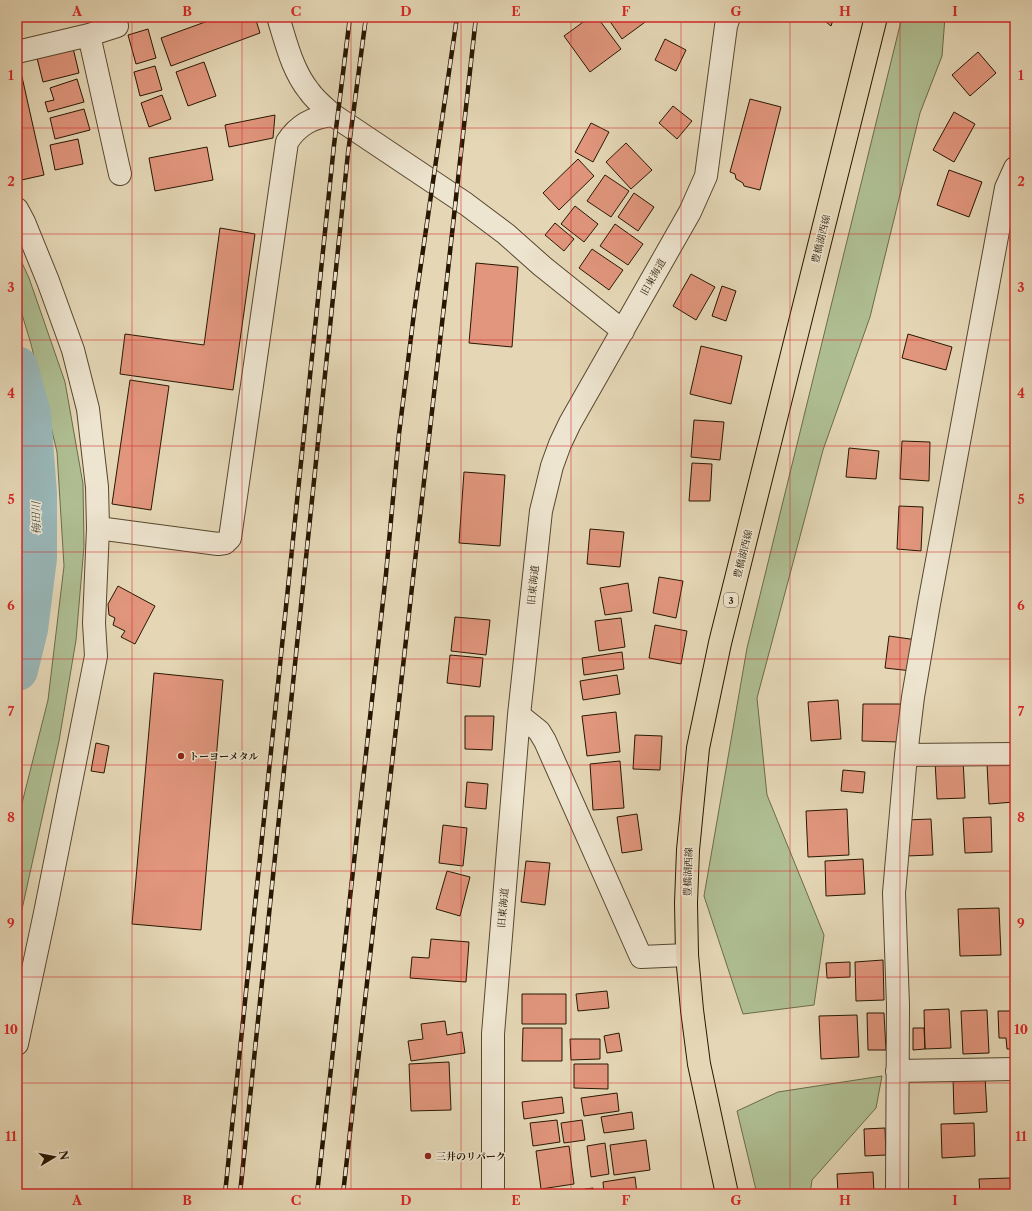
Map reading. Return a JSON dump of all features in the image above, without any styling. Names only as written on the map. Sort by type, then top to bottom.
[{"type":"main road","name":"豊橋湖西線","points":[[727,1194],[699,1064],[687,955],[686,903],[688,850],[698,748],[720,643],[876,17]]},
{"type":"street","points":[[17,52],[88,35],[117,26],[114,17]]},
{"type":"street","points":[[278,17],[294,65],[303,83],[314,98],[333,115],[472,208],[506,234],[542,266],[623,331]]},
{"type":"street","name":"旧東海道","points":[[493,1194],[493,1034],[519,715],[540,511],[560,444],[570,423],[690,212],[706,176],[726,26],[729,17]]},
{"type":"street","points":[[88,35],[120,174]]},
{"type":"street","points":[[98,528],[218,544],[225,543],[230,538],[287,142],[298,127],[306,122],[314,118],[333,115]]},
{"type":"street","points":[[897,1194],[898,1005],[894,893],[906,755],[913,697],[1006,188],[1015,168]]},
{"type":"street","points":[[17,210],[24,222],[48,281],[70,343],[88,409],[97,487],[98,528],[94,623],[96,656],[45,913],[17,1044]]},
{"type":"street","points":[[519,715],[539,731],[545,741],[641,957],[687,955]]},
{"type":"street","points":[[906,755],[1015,754]]},
{"type":"street","points":[[897,1071],[1015,1069]]},
{"type":"green space","points":[[902,17],[945,17],[942,56],[920,113],[870,317],[823,450],[757,698],[767,795],[824,935],[814,1005],[743,1014],[704,896],[747,648]]},
{"type":"green space","points":[[17,252],[29,278],[65,382],[83,484],[84,546],[76,640],[59,741],[17,932],[17,823],[48,700],[64,566],[57,452],[31,344],[17,298]]},
{"type":"green space","points":[[882,1076],[876,1108],[812,1180],[810,1194],[757,1194],[737,1111],[778,1092]]},
{"type":"building","points":[[219,17],[255,17],[260,33],[171,66],[161,38]]},
{"type":"building","points":[[590,17],[597,17],[621,49],[590,72],[564,36]]},
{"type":"building","points":[[607,17],[652,17],[622,39]]},
{"type":"building","points":[[820,17],[834,17],[831,26]]},
{"type":"building","points":[[148,29],[156,58],[136,64],[128,35]]},
{"type":"building","points":[[665,39],[686,50],[676,71],[655,60]]},
{"type":"building","points":[[73,48],[79,73],[43,82],[37,58]]},
{"type":"building","points":[[978,52],[996,73],[970,96],[952,75]]},
{"type":"building","points":[[17,59],[44,175],[17,181]]},
{"type":"building","points":[[204,62],[216,96],[188,106],[176,72]]},
{"type":"building","points":[[155,66],[162,90],[140,96],[134,72]]},
{"type":"building","points":[[77,79],[84,102],[48,112],[45,102],[54,100],[50,88]]},
{"type":"building","points":[[162,95],[171,119],[149,127],[141,103]]},
{"type":"building","points":[[750,99],[781,107],[760,190],[744,186],[743,183],[736,179],[735,174],[730,172]]},
{"type":"building","points":[[673,106],[692,121],[677,139],[659,123]]},
{"type":"building","points":[[84,109],[90,130],[55,139],[50,118]]},
{"type":"building","points":[[954,112],[975,124],[954,162],[933,150]]},
{"type":"building","points":[[275,115],[273,138],[229,147],[225,125]]},
{"type":"building","points":[[591,123],[609,132],[593,162],[575,152]]},
{"type":"building","points":[[78,139],[83,164],[55,170],[50,145]]},
{"type":"building","points":[[626,143],[652,170],[631,189],[606,162]]},
{"type":"building","points":[[207,147],[213,180],[155,191],[149,158]]},
{"type":"building","points":[[578,159],[594,176],[559,210],[543,193]]},
{"type":"building","points":[[949,170],[982,182],[969,217],[937,205]]},
{"type":"building","points":[[605,175],[629,191],[611,217],[587,201]]},
{"type":"building","points":[[634,193],[654,207],[638,231],[618,217]]},
{"type":"building","points":[[575,206],[598,224],[584,242],[561,224]]},
{"type":"building","points":[[555,223],[574,239],[564,251],[545,235]]},
{"type":"building","points":[[615,224],[643,244],[628,265],[600,246]]},
{"type":"building","points":[[220,228],[255,234],[233,390],[120,374],[125,334],[204,345]]},
{"type":"building","points":[[592,249],[623,270],[609,290],[579,268]]},
{"type":"building","points":[[476,263],[518,267],[512,347],[469,343]]},
{"type":"building","points":[[691,274],[715,287],[696,320],[673,306]]},
{"type":"building","points":[[722,286],[736,291],[726,321],[712,316]]},
{"type":"building","points":[[908,334],[952,347],[946,370],[902,358]]},
{"type":"building","points":[[701,346],[742,356],[731,404],[690,394]]},
{"type":"building","points":[[130,380],[169,386],[151,510],[112,504]]},
{"type":"building","points":[[694,420],[724,422],[720,460],[691,457]]},
{"type":"building","points":[[902,441],[930,442],[929,481],[900,479]]},
{"type":"building","points":[[849,448],[879,451],[876,479],[846,477]]},
{"type":"building","points":[[692,463],[712,464],[710,501],[689,501]]},
{"type":"building","points":[[464,472],[505,475],[500,546],[459,543]]},
{"type":"building","points":[[899,506],[923,507],[921,551],[897,549]]},
{"type":"building","points":[[590,529],[624,532],[620,567],[587,564]]},
{"type":"building","points":[[659,577],[683,581],[676,618],[653,613]]},
{"type":"building","points":[[628,583],[632,611],[605,615],[600,588]]},
{"type":"building","points":[[118,586],[155,606],[135,644],[121,637],[125,631],[113,625],[115,618],[109,615],[108,604]]},
{"type":"building","points":[[455,617],[490,620],[486,655],[451,651]]},
{"type":"building","points":[[621,618],[625,647],[599,651],[595,621]]},
{"type":"building","points":[[655,625],[687,631],[681,664],[649,658]]},
{"type":"building","points":[[889,636],[917,640],[912,671],[885,668]]},
{"type":"building","points":[[622,652],[624,669],[584,675],[582,658]]},
{"type":"building","points":[[450,655],[483,658],[480,687],[447,683]]},
{"type":"building","name":"トーヨーメタル","points":[[154,673],[223,680],[201,930],[132,924]]},
{"type":"building","points":[[617,675],[620,694],[583,700],[580,681]]},
{"type":"building","points":[[838,700],[841,739],[811,741],[808,702]]},
{"type":"building","points":[[863,704],[901,704],[900,742],[862,741]]},
{"type":"building","points":[[616,712],[620,752],[587,756],[582,716]]},
{"type":"building","points":[[465,716],[494,716],[492,750],[465,749]]},
{"type":"building","points":[[635,735],[662,736],[660,770],[633,769]]},
{"type":"building","points":[[96,743],[109,746],[104,773],[91,771]]},
{"type":"building","points":[[963,759],[965,798],[937,799],[935,760]]},
{"type":"building","points":[[620,761],[624,808],[593,810],[590,764]]},
{"type":"building","points":[[1012,763],[1014,802],[989,804],[987,764]]},
{"type":"building","points":[[843,770],[865,772],[863,793],[841,791]]},
{"type":"building","points":[[467,782],[488,784],[486,809],[465,807]]},
{"type":"building","points":[[847,809],[849,855],[808,857],[806,811]]},
{"type":"building","points":[[637,814],[642,850],[622,853],[617,817]]},
{"type":"building","points":[[991,817],[992,852],[965,853],[963,818]]},
{"type":"building","points":[[931,819],[933,855],[906,856],[905,820]]},
{"type":"building","points":[[443,825],[467,828],[463,866],[439,863]]},
{"type":"building","points":[[863,859],[865,894],[826,896],[825,861]]},
{"type":"building","points":[[526,861],[550,863],[545,905],[521,902]]},
{"type":"building","points":[[1012,861],[1015,861],[1015,906],[1014,906]]},
{"type":"building","points":[[447,871],[470,877],[460,916],[436,909]]},
{"type":"building","points":[[999,908],[1001,955],[960,956],[958,909]]},
{"type":"building","points":[[431,939],[469,942],[466,982],[410,978],[412,957],[429,958]]},
{"type":"building","points":[[883,960],[884,1000],[856,1001],[855,962]]},
{"type":"building","points":[[850,962],[850,977],[827,978],[826,963]]},
{"type":"building","points":[[607,991],[609,1008],[578,1011],[576,994]]},
{"type":"building","points":[[522,994],[566,994],[566,1024],[522,1024]]},
{"type":"building","points":[[949,1009],[951,1048],[925,1049],[924,1010]]},
{"type":"building","points":[[987,1010],[989,1053],[963,1054],[961,1011]]},
{"type":"building","points":[[998,1011],[1015,1011],[1015,1049],[1007,1049],[1006,1038],[999,1038]]},
{"type":"building","points":[[867,1013],[884,1013],[886,1050],[868,1050]]},
{"type":"building","points":[[857,1015],[859,1057],[821,1059],[819,1016]]},
{"type":"building","points":[[445,1021],[447,1035],[462,1032],[465,1053],[411,1061],[408,1041],[423,1039],[421,1024]]},
{"type":"building","points":[[523,1028],[562,1028],[562,1061],[522,1061]]},
{"type":"building","points":[[913,1028],[924,1028],[925,1049],[913,1050]]},
{"type":"building","points":[[619,1033],[622,1051],[607,1053],[604,1036]]},
{"type":"building","points":[[570,1039],[600,1039],[600,1059],[571,1060]]},
{"type":"building","points":[[449,1062],[451,1110],[411,1111],[409,1064]]},
{"type":"building","points":[[574,1064],[608,1064],[608,1089],[574,1088]]},
{"type":"building","points":[[985,1076],[987,1112],[954,1114],[953,1077]]},
{"type":"building","points":[[617,1093],[619,1111],[584,1116],[581,1098]]},
{"type":"building","points":[[562,1097],[564,1113],[524,1119],[522,1102]]},
{"type":"building","points":[[632,1112],[634,1129],[604,1133],[601,1117]]},
{"type":"building","points":[[557,1120],[560,1142],[533,1146],[530,1123]]},
{"type":"building","points":[[582,1120],[585,1140],[564,1143],[561,1123]]},
{"type":"building","points":[[974,1123],[975,1156],[942,1158],[941,1124]]},
{"type":"building","points":[[885,1128],[886,1155],[865,1156],[864,1129]]},
{"type":"building","points":[[646,1140],[650,1170],[614,1175],[610,1145]]},
{"type":"building","points":[[605,1143],[609,1174],[591,1177],[587,1146]]},
{"type":"building","points":[[569,1146],[574,1184],[541,1189],[536,1151]]},
{"type":"building","points":[[873,1172],[874,1193],[838,1194],[837,1174]]},
{"type":"building","points":[[635,1177],[637,1194],[604,1194],[603,1182]]},
{"type":"building","points":[[1010,1178],[1011,1194],[980,1194],[979,1179]]},
{"type":"building","points":[[593,1188],[593,1194],[564,1194],[564,1192]]},
{"type":"waterway","name":"梅田川","points":[[17,367],[30,414],[36,494],[36,558],[27,629],[17,670]]},
{"type":"railway","points":[[225,1194],[334,145],[350,17]]},
{"type":"railway","points":[[240,1194],[348,153],[366,17]]},
{"type":"railway","points":[[317,1194],[386,574],[399,434],[415,305],[457,17]]},
{"type":"railway","points":[[343,1194],[476,17]]},
{"type":"place","name":"トーヨーメタル","points":[[181,756]]},
{"type":"place","name":"三井のリパーク","points":[[428,1156]]}]
